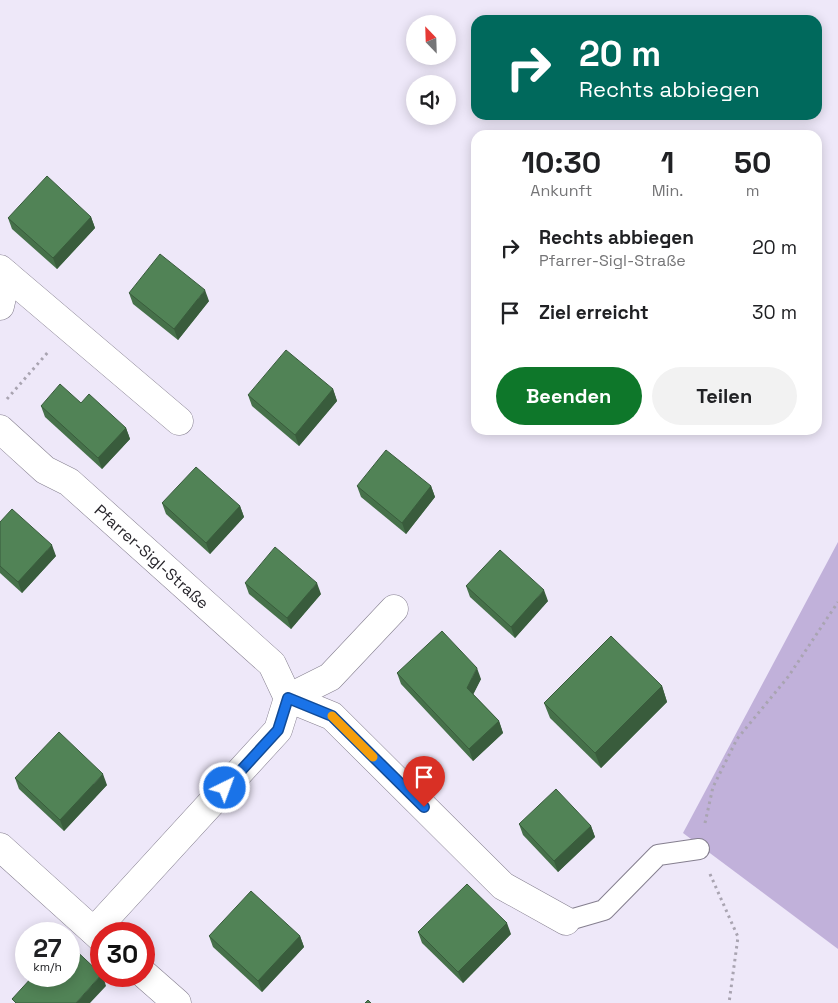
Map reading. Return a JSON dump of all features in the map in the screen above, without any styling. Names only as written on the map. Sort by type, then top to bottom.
[{"type":"street","points":[[0,306],[4,272]]},
{"type":"street","points":[[4,272],[179,421]]},
{"type":"street","name":"Pfarrer-Sigl-Straße","points":[[0,429],[45,470],[69,482],[272,664],[288,698]]},
{"type":"street","points":[[109,922],[278,730],[288,698],[330,677],[394,609]]},
{"type":"street","points":[[288,698],[332,716],[503,886],[566,921]]},
{"type":"street","points":[[5,860],[90,929]]},
{"type":"street","points":[[155,984],[177,1003]]},
{"type":"lane","points":[[566,921],[604,910],[658,855],[699,849]]},
{"type":"path","points":[[6,400],[69,328]]},
{"type":"path","points":[[729,1003],[728,998],[738,937],[699,849],[713,787],[737,739],[788,678],[838,602]]},
{"type":"shaded area","points":[[838,542],[838,949],[683,833]]},
{"type":"building","points":[[47,176],[91,217],[53,258],[8,218]]},
{"type":"building","points":[[160,254],[205,290],[174,329],[129,293]]},
{"type":"building","points":[[286,350],[333,389],[295,435],[248,395]]},
{"type":"building","points":[[60,384],[81,403],[89,394],[126,428],[98,458],[41,406]]},
{"type":"building","points":[[386,450],[431,486],[402,523],[357,486]]},
{"type":"building","points":[[196,467],[240,506],[206,543],[162,503]]},
{"type":"building","points":[[12,509],[52,545],[18,582],[0,566],[0,522]]},
{"type":"building","points":[[275,547],[317,583],[287,618],[245,583]]},
{"type":"building","points":[[500,550],[544,590],[511,627],[466,586]]},
{"type":"building","points":[[442,631],[477,668],[467,688],[499,721],[469,749],[397,673]]},
{"type":"building","points":[[611,636],[662,686],[595,753],[544,703]]},
{"type":"building","points":[[59,732],[103,774],[60,820],[15,778]]},
{"type":"building","points":[[556,789],[591,826],[554,861],[519,824]]},
{"type":"building","points":[[467,884],[507,923],[458,972],[418,932]]},
{"type":"building","points":[[251,891],[300,936],[258,981],[209,936]]},
{"type":"building","points":[[80,954],[90,964],[90,987],[76,1003],[16,1003],[12,999],[23,987],[80,987]]},
{"type":"slow traffic","points":[[332,716],[373,757]]},
{"type":"route","points":[[225,788],[278,730],[288,698],[332,716],[424,807]]}]
